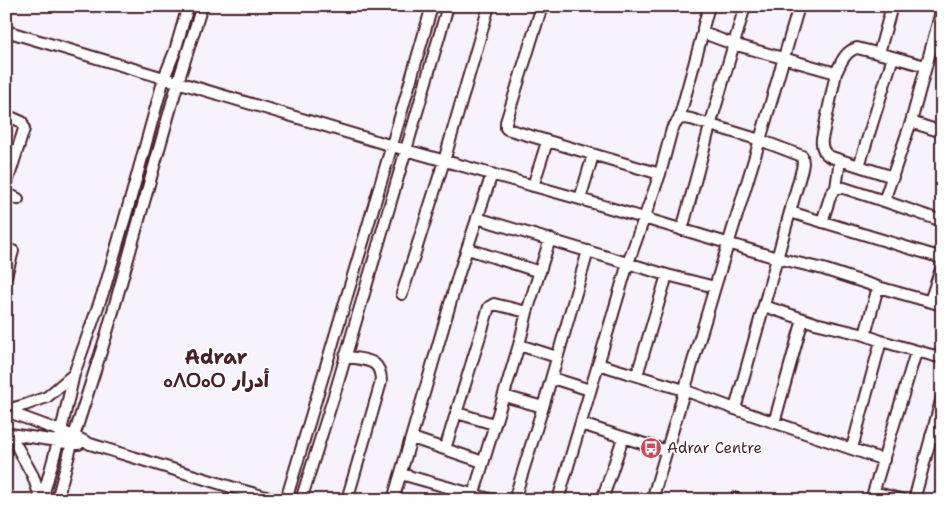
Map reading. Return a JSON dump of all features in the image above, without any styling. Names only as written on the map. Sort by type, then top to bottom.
[{"type":"street","points":[[42,500],[74,374],[108,277],[164,78],[175,51],[188,6]]},
{"type":"street","points":[[57,500],[178,82],[202,6]]},
{"type":"street","points":[[286,500],[432,6]]},
{"type":"street","points":[[301,500],[448,6]]},
{"type":"street","points":[[402,294],[444,161],[489,6]]},
{"type":"street","points":[[542,6],[506,128],[509,131],[660,174]]},
{"type":"street","points":[[558,500],[628,263],[660,174],[672,129],[679,119],[709,6]]},
{"type":"street","points":[[682,230],[745,6]]},
{"type":"street","points":[[652,500],[799,6]]},
{"type":"street","points":[[879,53],[892,6]]},
{"type":"street","points":[[884,201],[911,122],[926,66],[938,37],[942,8]]},
{"type":"street","points":[[6,31],[406,150],[580,199],[777,258],[823,269],[942,305]]},
{"type":"street","points":[[703,32],[734,44],[836,73]]},
{"type":"street","points":[[893,177],[829,156],[823,149],[822,144],[836,73],[848,52],[857,48],[926,66]]},
{"type":"street","points":[[859,166],[893,57]]},
{"type":"street","points":[[6,115],[22,122],[24,129],[6,186]]},
{"type":"street","points":[[679,119],[691,119],[760,140],[802,156],[803,159],[802,169],[735,409]]},
{"type":"street","points":[[911,122],[942,132]]},
{"type":"street","points":[[533,186],[546,142]]},
{"type":"street","points":[[580,199],[593,155]]},
{"type":"street","points":[[822,222],[831,194],[836,188],[840,160]]},
{"type":"street","points":[[393,500],[460,273],[492,174]]},
{"type":"street","points":[[836,188],[844,188],[942,221]]},
{"type":"street","points":[[6,193],[18,198]]},
{"type":"street","points":[[790,212],[942,258]]},
{"type":"street","points":[[478,218],[715,288]]},
{"type":"street","points":[[474,494],[550,240]]},
{"type":"street","points":[[468,249],[540,272]]},
{"type":"street","points":[[514,500],[552,378],[588,250]]},
{"type":"street","points":[[6,276],[13,251]]},
{"type":"street","points":[[930,302],[942,266]]},
{"type":"street","points":[[637,375],[667,275]]},
{"type":"street","points":[[865,335],[878,287]]},
{"type":"street","points":[[445,449],[486,312],[494,304],[527,312]]},
{"type":"street","points":[[770,308],[815,323],[865,335],[916,352],[942,358]]},
{"type":"street","points":[[774,422],[803,319]]},
{"type":"street","points":[[852,448],[881,341]]},
{"type":"street","points":[[519,345],[557,357]]},
{"type":"street","points":[[903,500],[872,496],[916,352]]},
{"type":"street","points":[[345,356],[374,363],[379,367],[381,373],[381,382],[347,500]]},
{"type":"street","points":[[598,364],[684,390],[884,460]]},
{"type":"street","points":[[6,411],[47,397],[74,374]]},
{"type":"street","points":[[552,378],[590,390]]},
{"type":"street","points":[[504,396],[543,407]]},
{"type":"street","points":[[914,500],[936,438],[941,403]]},
{"type":"street","points":[[6,411],[59,436],[277,500]]},
{"type":"street","points":[[457,413],[494,424]]},
{"type":"street","points":[[581,424],[667,451]]},
{"type":"street","points":[[8,433],[59,436]]},
{"type":"street","points":[[8,433],[33,476],[42,500]]},
{"type":"street","points":[[412,438],[483,462]]},
{"type":"street","points":[[602,500],[623,438]]},
{"type":"street","points":[[401,474],[493,500]]},
{"type":"place","name":"Adrar Centre","points":[[651,448]]},
{"type":"district","name":"Adrar ⴰⴷⵔⴰⵔ أدرار","points":[[216,368]]}]
